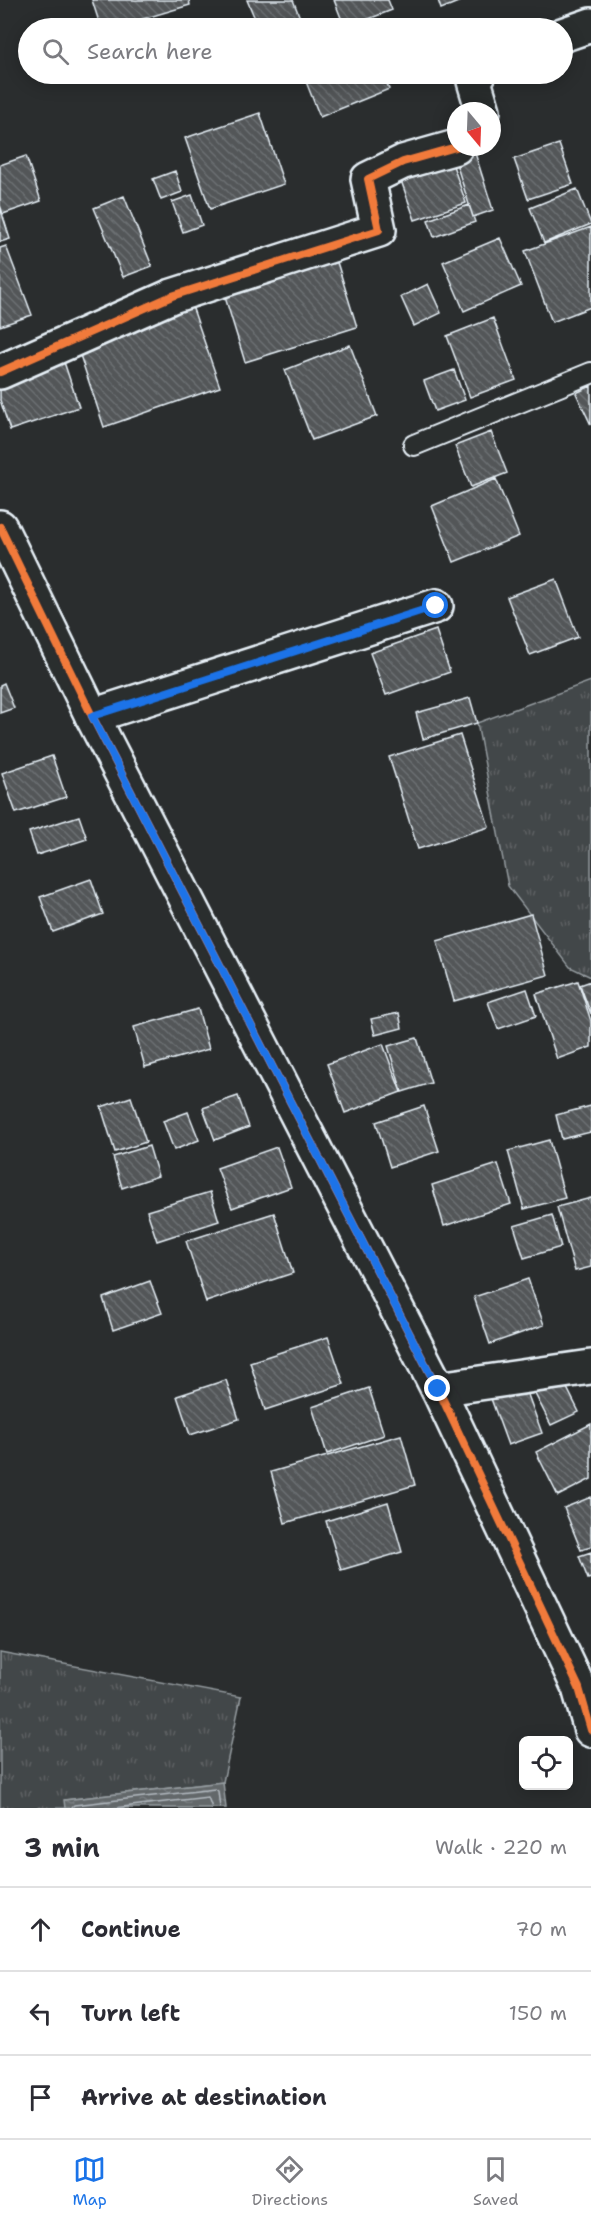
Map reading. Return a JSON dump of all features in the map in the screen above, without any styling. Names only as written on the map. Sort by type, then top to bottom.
[{"type":"street","points":[[573,31],[591,25]]},
{"type":"street","points":[[475,84],[480,102]]},
{"type":"street","points":[[0,372],[172,296],[379,230],[368,179],[403,162],[447,150]]},
{"type":"street","points":[[0,527],[92,716],[438,1389],[579,1688],[591,1730]]},
{"type":"street","points":[[92,716],[436,606]]},
{"type":"street","points":[[438,1389],[591,1367]]},
{"type":"lane","points":[[414,445],[591,373]]},
{"type":"green space","points":[[591,681],[591,977],[570,967],[508,886],[477,723]]},
{"type":"green space","points":[[0,1652],[241,1697],[223,1782],[65,1800],[65,1808],[0,1808]]},
{"type":"water","points":[[223,1782],[226,1808],[65,1808],[64,1800]]},
{"type":"building","points":[[92,0],[189,0],[190,5],[146,18],[98,18]]},
{"type":"building","points":[[247,0],[293,0],[300,18],[255,18]]},
{"type":"building","points":[[334,0],[388,0],[392,10],[371,18],[341,18]]},
{"type":"building","points":[[438,0],[463,0],[441,9]]},
{"type":"building","points":[[307,84],[387,84],[389,89],[320,117]]},
{"type":"building","points":[[260,113],[284,184],[210,209],[185,138]]},
{"type":"building","points":[[559,144],[573,184],[528,199],[514,159]]},
{"type":"building","points":[[447,155],[450,156],[466,203],[415,220],[398,172]]},
{"type":"building","points":[[26,156],[41,201],[3,214],[0,205],[0,165]]},
{"type":"building","points":[[476,156],[493,210],[473,217],[455,160]]},
{"type":"building","points":[[175,171],[182,192],[161,200],[153,179]]},
{"type":"building","points":[[577,189],[591,224],[544,243],[530,208]]},
{"type":"building","points":[[192,195],[202,225],[183,232],[172,202]]},
{"type":"building","points":[[124,196],[152,266],[123,277],[94,208]]},
{"type":"building","points":[[469,205],[475,222],[434,237],[428,220]]},
{"type":"building","points":[[0,207],[10,239],[0,242]]},
{"type":"building","points":[[591,227],[591,307],[552,322],[525,251]]},
{"type":"building","points":[[500,238],[521,286],[464,311],[443,262]]},
{"type":"building","points":[[6,246],[32,315],[0,326],[0,248]]},
{"type":"building","points":[[337,262],[357,327],[245,362],[225,297]]},
{"type":"building","points":[[428,284],[441,313],[414,326],[401,297]]},
{"type":"building","points":[[192,306],[220,387],[104,427],[77,346]]},
{"type":"building","points":[[493,318],[516,380],[470,397],[447,336]]},
{"type":"building","points":[[350,345],[377,416],[312,440],[285,370]]},
{"type":"building","points":[[63,359],[79,407],[10,430],[0,400],[0,380]]},
{"type":"building","points":[[454,370],[465,400],[435,411],[424,381]]},
{"type":"building","points":[[591,386],[591,425],[576,393]]},
{"type":"building","points":[[491,432],[507,473],[471,487],[455,446]]},
{"type":"building","points":[[496,479],[519,536],[454,562],[432,506]]},
{"type":"building","points":[[556,579],[578,637],[530,655],[507,597]]},
{"type":"building","points":[[436,630],[450,672],[386,695],[370,653]]},
{"type":"building","points":[[4,683],[14,708],[0,713],[0,685]]},
{"type":"building","points":[[470,698],[477,723],[423,739],[416,713]]},
{"type":"building","points":[[460,735],[489,827],[418,849],[389,757]]},
{"type":"building","points":[[52,756],[66,797],[16,813],[2,773]]},
{"type":"building","points":[[79,816],[87,839],[37,855],[29,832]]},
{"type":"building","points":[[91,879],[103,914],[53,932],[40,897]]},
{"type":"building","points":[[531,914],[548,975],[454,1001],[437,941]]},
{"type":"building","points":[[578,981],[591,1021],[591,1047],[557,1059],[536,994]]},
{"type":"building","points":[[591,981],[591,1014],[580,985]]},
{"type":"building","points":[[527,989],[536,1016],[498,1029],[488,1002]]},
{"type":"building","points":[[198,1009],[209,1049],[145,1067],[134,1027]]},
{"type":"building","points":[[399,1013],[402,1028],[375,1035],[371,1019]]},
{"type":"building","points":[[417,1038],[431,1083],[402,1092],[388,1046]]},
{"type":"building","points":[[383,1044],[401,1092],[345,1113],[327,1064]]},
{"type":"building","points":[[238,1096],[249,1127],[215,1140],[203,1108]]},
{"type":"building","points":[[131,1097],[146,1142],[115,1152],[101,1107]]},
{"type":"building","points":[[424,1106],[439,1151],[390,1167],[376,1122]]},
{"type":"building","points":[[591,1106],[591,1132],[562,1139],[556,1115]]},
{"type":"building","points":[[188,1112],[199,1140],[174,1150],[163,1121]]},
{"type":"building","points":[[549,1140],[565,1198],[524,1209],[508,1151]]},
{"type":"building","points":[[149,1146],[158,1176],[122,1188],[113,1157]]},
{"type":"building","points":[[277,1147],[291,1187],[232,1208],[217,1168]]},
{"type":"building","points":[[498,1164],[511,1204],[444,1226],[432,1185]]},
{"type":"building","points":[[210,1192],[219,1221],[157,1241],[147,1211]]},
{"type":"building","points":[[591,1198],[591,1267],[575,1271],[557,1207]]},
{"type":"building","points":[[274,1213],[293,1273],[206,1302],[186,1241]]},
{"type":"building","points":[[552,1215],[561,1247],[524,1258],[514,1226]]},
{"type":"building","points":[[528,1279],[544,1325],[490,1344],[474,1297]]},
{"type":"building","points":[[150,1281],[162,1313],[113,1330],[103,1298]]},
{"type":"building","points":[[328,1337],[344,1384],[265,1410],[250,1362]]},
{"type":"building","points":[[560,1374],[579,1412],[551,1425],[532,1388]]},
{"type":"building","points":[[226,1380],[239,1419],[190,1435],[177,1396]]},
{"type":"building","points":[[524,1384],[542,1433],[508,1445],[490,1396]]},
{"type":"building","points":[[369,1388],[384,1435],[327,1454],[312,1407]]},
{"type":"building","points":[[591,1424],[591,1479],[558,1496],[536,1452]]},
{"type":"building","points":[[401,1435],[415,1485],[285,1523],[271,1472]]},
{"type":"building","points":[[591,1497],[591,1547],[581,1550],[564,1508]]},
{"type":"building","points":[[388,1502],[402,1552],[341,1570],[326,1521]]},
{"type":"building","points":[[591,1552],[591,1578],[588,1579],[579,1556]]},
{"type":"cycle path","points":[[0,372],[172,296],[379,230],[368,179],[403,162],[447,150]]},
{"type":"cycle path","points":[[0,527],[92,716],[438,1389],[579,1688],[591,1730]]},
{"type":"route","points":[[436,606],[92,716],[438,1389]]}]
